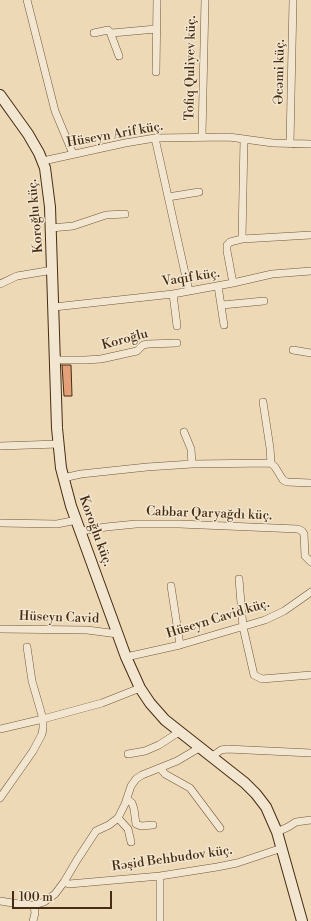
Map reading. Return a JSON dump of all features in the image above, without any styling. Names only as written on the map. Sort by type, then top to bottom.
[{"type":"street","points":[[27,0],[55,111],[73,154]]},
{"type":"street","points":[[156,72],[157,0]]},
{"type":"street","name":"Tofiq Quliyev küç.","points":[[202,136],[204,0]]},
{"type":"street","name":"Əcəmi küç.","points":[[290,144],[293,0]]},
{"type":"street","points":[[94,33],[108,30],[112,33],[156,29]]},
{"type":"street","points":[[112,33],[119,56]]},
{"type":"street","name":"Koroğlu küç.","points":[[0,95],[28,134],[43,161],[48,186],[52,228],[58,444],[63,478],[126,657],[140,688],[150,703],[165,720],[245,783],[266,806],[277,832],[302,921]]},
{"type":"street","name":"Hüseyn Arif küç.","points":[[43,161],[155,138],[202,136],[229,137],[273,144],[311,144]]},
{"type":"street","points":[[155,138],[189,291]]},
{"type":"street","points":[[242,239],[244,139]]},
{"type":"street","points":[[168,197],[199,192]]},
{"type":"street","points":[[52,228],[73,226],[106,215],[125,214]]},
{"type":"street","name":"Vaqif küç.","points":[[54,307],[173,294],[233,283],[227,251],[227,245],[230,242],[242,239],[311,234]]},
{"type":"street","points":[[0,284],[17,276],[53,270]]},
{"type":"street","points":[[233,283],[272,274],[311,271]]},
{"type":"street","points":[[218,286],[224,325]]},
{"type":"street","points":[[173,294],[177,326]]},
{"type":"street","points":[[222,305],[264,301]]},
{"type":"street","name":"Koroğlu","points":[[55,360],[101,359],[137,351],[143,345],[178,343]]},
{"type":"street","points":[[293,350],[311,353]]},
{"type":"street","points":[[263,402],[271,464]]},
{"type":"street","points":[[184,432],[191,450],[192,464]]},
{"type":"street","points":[[0,446],[58,444]]},
{"type":"street","points":[[63,478],[106,471],[192,464],[271,464],[275,467],[283,480],[287,482],[311,483]]},
{"type":"street","points":[[0,523],[57,524],[77,520]]},
{"type":"street","name":"Cabbar Qaryağdı küç.","points":[[81,531],[106,526],[136,524],[179,524],[298,529],[304,534],[305,556],[311,562]]},
{"type":"street","points":[[239,579],[243,627],[254,675],[257,678],[262,679],[311,675]]},
{"type":"street","points":[[171,586],[180,645]]},
{"type":"street","name":"Hüseyn Cavid küç.","points":[[126,657],[180,645],[265,620],[284,610],[311,592]]},
{"type":"street","name":"Hüseyn Cavid","points":[[0,629],[87,630],[118,634]]},
{"type":"street","points":[[0,798],[33,751],[39,741],[43,728],[43,719],[32,681],[27,647]]},
{"type":"street","points":[[0,729],[102,703],[140,688]]},
{"type":"street","points":[[128,754],[145,751],[159,745],[179,732]]},
{"type":"street","points":[[0,901],[34,905],[44,902],[55,894],[96,831],[109,825],[118,818],[131,786],[136,779],[142,775],[177,761],[199,748]]},
{"type":"street","points":[[211,757],[221,750],[227,749],[311,753]]},
{"type":"street","points":[[160,768],[165,774],[190,788],[220,828]]},
{"type":"street","points":[[127,799],[132,803],[136,824],[141,826],[153,825]]},
{"type":"street","points":[[118,818],[128,828],[131,842]]},
{"type":"street","points":[[277,832],[296,822],[311,820]]},
{"type":"street","name":"Rəşid Behbudov küç.","points":[[64,882],[69,884],[160,876],[224,865],[282,848]]},
{"type":"street","points":[[160,876],[160,921]]},
{"type":"street","points":[[33,921],[35,913],[34,905]]},
{"type":"building","points":[[62,365],[71,365],[72,396],[64,396]]}]
